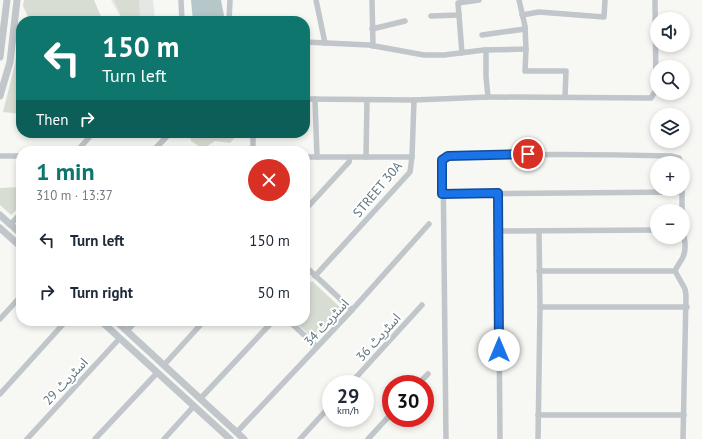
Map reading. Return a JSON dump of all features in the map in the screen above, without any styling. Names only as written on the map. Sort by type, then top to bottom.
[{"type":"street","points":[[0,57],[7,0]]},
{"type":"street","points":[[0,96],[10,62],[17,0]]},
{"type":"street","points":[[181,0],[182,16]]},
{"type":"street","points":[[229,16],[230,0]]},
{"type":"street","points":[[316,0],[325,43]]},
{"type":"street","points":[[372,0],[372,46]]},
{"type":"street","points":[[462,53],[458,1],[479,0]]},
{"type":"street","points":[[519,0],[525,29],[525,71],[566,71],[565,97]]},
{"type":"street","points":[[522,15],[539,12],[604,17],[605,0]]},
{"type":"street","points":[[310,99],[414,100],[488,97],[651,98],[656,90],[655,0]]},
{"type":"street","points":[[431,16],[459,15]]},
{"type":"street","points":[[372,29],[405,21]]},
{"type":"street","points":[[482,35],[525,29]]},
{"type":"street","points":[[310,42],[372,46],[424,55],[486,50],[526,49]]},
{"type":"street","points":[[486,50],[488,97]]},
{"type":"street","points":[[315,99],[317,157]]},
{"type":"street","points":[[366,157],[367,100]]},
{"type":"street","name":"STREET 30A","points":[[315,276],[410,172],[414,100]]},
{"type":"street","points":[[81,146],[89,138]]},
{"type":"street","points":[[158,146],[165,138]]},
{"type":"street","points":[[446,439],[442,160],[448,156],[544,154],[671,156]]},
{"type":"street","points":[[0,156],[16,156]]},
{"type":"street","points":[[310,157],[412,157]]},
{"type":"street","points":[[310,205],[349,162],[350,158]]},
{"type":"street","points":[[442,194],[650,191]]},
{"type":"street","points":[[498,193],[500,439]]},
{"type":"street","points":[[0,215],[16,230]]},
{"type":"street","points":[[10,225],[16,218]]},
{"type":"street","name":"اسٹریٹ 34","points":[[237,432],[352,310],[429,224]]},
{"type":"street","points":[[0,229],[16,243]]},
{"type":"street","points":[[499,231],[650,230]]},
{"type":"street","points":[[538,439],[540,307],[539,231]]},
{"type":"street","points":[[675,271],[685,252],[684,244]]},
{"type":"street","points":[[310,271],[352,310]]},
{"type":"street","points":[[539,271],[675,271]]},
{"type":"street","points":[[675,271],[685,289],[687,307],[683,439]]},
{"type":"street","points":[[0,319],[16,301]]},
{"type":"street","name":"اسٹریٹ 36","points":[[358,375],[422,305]]},
{"type":"street","points":[[540,307],[687,307]]},
{"type":"street","points":[[0,394],[61,326]]},
{"type":"street","points":[[107,326],[230,439]]},
{"type":"street","points":[[122,326],[244,439]]},
{"type":"street","points":[[127,331],[132,326]]},
{"type":"street","points":[[164,365],[199,326]]},
{"type":"street","points":[[200,399],[268,326]]},
{"type":"street","points":[[294,326],[317,347]]},
{"type":"street","name":"اسٹریٹ 29","points":[[27,439],[120,338]]},
{"type":"street","points":[[146,362],[153,355]]},
{"type":"street","points":[[95,439],[157,372]]},
{"type":"street","points":[[164,439],[194,406]]},
{"type":"street","points":[[300,439],[322,415]]},
{"type":"street","points":[[538,415],[684,415]]},
{"type":"street","points":[[368,439],[382,424]]},
{"type":"shaded area","points":[[24,0],[94,0],[101,16],[28,16],[23,6]]},
{"type":"shaded area","points":[[111,0],[153,0],[155,16],[120,16]]},
{"type":"shaded area","points":[[114,0],[139,0],[140,16],[121,16]]},
{"type":"shaded area","points":[[191,0],[221,0],[224,16],[193,16]]},
{"type":"shaded area","points":[[16,57],[16,113],[3,112]]},
{"type":"shaded area","points":[[191,138],[234,138],[230,143],[215,141],[208,146],[198,146],[191,141]]},
{"type":"shaded area","points":[[16,187],[16,210],[11,215],[0,205],[0,188]]},
{"type":"shaded area","points":[[312,281],[342,309],[314,339],[300,326],[310,326],[310,283]]},
{"type":"route","points":[[499,350],[498,193],[442,194],[442,160],[448,156],[528,154]]}]
